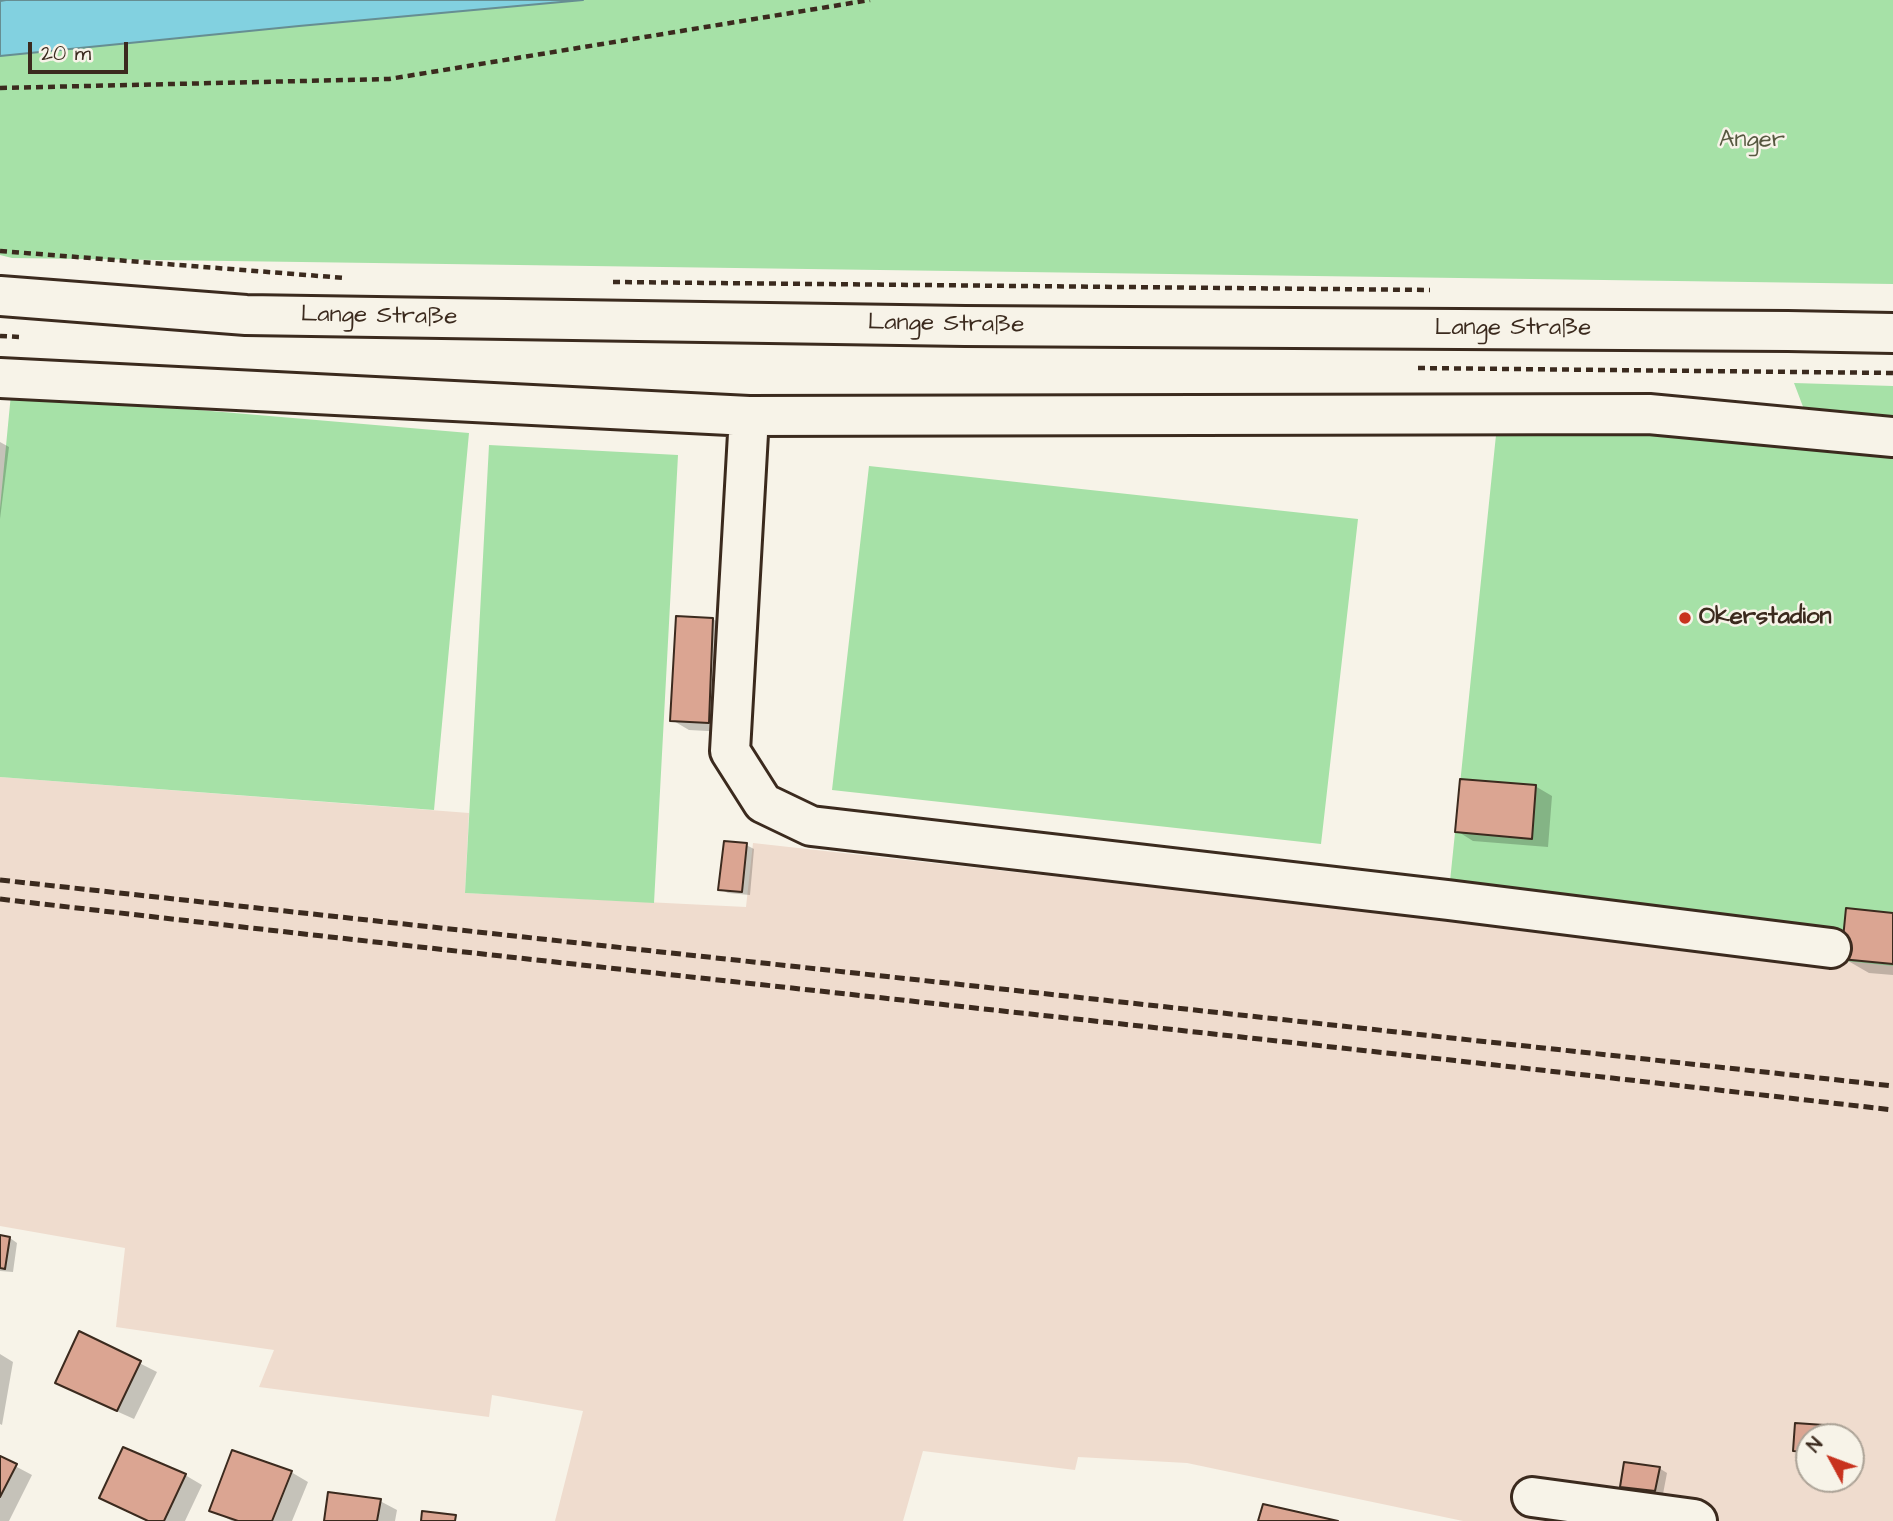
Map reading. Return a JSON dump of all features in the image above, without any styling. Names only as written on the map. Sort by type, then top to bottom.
[{"type":"street","name":"Lange Straße","points":[[0,296],[260,315],[979,326],[1893,333]]},
{"type":"street","points":[[0,379],[749,416],[1649,414],[1893,437]]},
{"type":"street","points":[[749,416],[730,751],[763,803],[775,809],[811,826],[1448,900],[1831,948]]},
{"type":"street","points":[[1532,1497],[1697,1521]]},
{"type":"path","points":[[0,88],[389,79],[870,0]]},
{"type":"path","points":[[0,250],[354,278]]},
{"type":"path","points":[[605,281],[1438,290]]},
{"type":"shaded area","points":[[0,777],[469,813],[465,893],[746,907],[753,843],[1446,920],[1893,966],[1893,1521],[1463,1521],[1187,1463],[1078,1457],[1075,1470],[923,1451],[903,1521],[555,1521],[583,1411],[492,1395],[489,1417],[259,1387],[274,1350],[116,1327],[125,1248],[0,1226]]},
{"type":"green space","name":"Anger","points":[[583,0],[1893,0],[1893,284],[12,258],[0,255],[0,56]]},
{"type":"green space","points":[[1794,383],[1893,386],[1893,419],[1805,412]]},
{"type":"green space","points":[[11,394],[469,433],[434,810],[0,777],[0,508]]},
{"type":"green space","name":"Okerstadion","points":[[1633,434],[1893,457],[1893,966],[1446,920],[1496,435]]},
{"type":"green space","points":[[489,445],[678,455],[654,903],[465,893]]},
{"type":"green space","points":[[869,466],[1358,519],[1321,844],[832,790]]},
{"type":"water","points":[[583,0],[0,56],[0,1]]},
{"type":"building","points":[[676,616],[713,618],[709,723],[670,721]]},
{"type":"building","points":[[1460,779],[1536,785],[1532,839],[1455,832]]},
{"type":"building","points":[[724,841],[747,843],[742,892],[718,890]]},
{"type":"building","points":[[1846,908],[1893,913],[1893,964],[1841,959]]},
{"type":"building","points":[[0,1235],[10,1237],[5,1269],[0,1268]]},
{"type":"building","points":[[79,1331],[141,1361],[117,1411],[55,1383]]},
{"type":"building","points":[[123,1447],[186,1474],[164,1521],[148,1521],[99,1498]]},
{"type":"building","points":[[232,1450],[292,1471],[272,1521],[238,1521],[209,1511]]},
{"type":"building","points":[[0,1456],[17,1464],[0,1497]]},
{"type":"building","points":[[1624,1462],[1660,1467],[1655,1491],[1620,1487]]},
{"type":"building","points":[[328,1492],[381,1499],[377,1521],[324,1521]]},
{"type":"building","points":[[1263,1504],[1338,1521],[1258,1521]]},
{"type":"building","points":[[422,1511],[456,1515],[455,1521],[421,1521]]},
{"type":"railway","points":[[0,880],[1893,1086]]},
{"type":"railway","points":[[0,899],[1893,1110]]},
{"type":"place","name":"Okerstadion","points":[[1685,618]]}]
